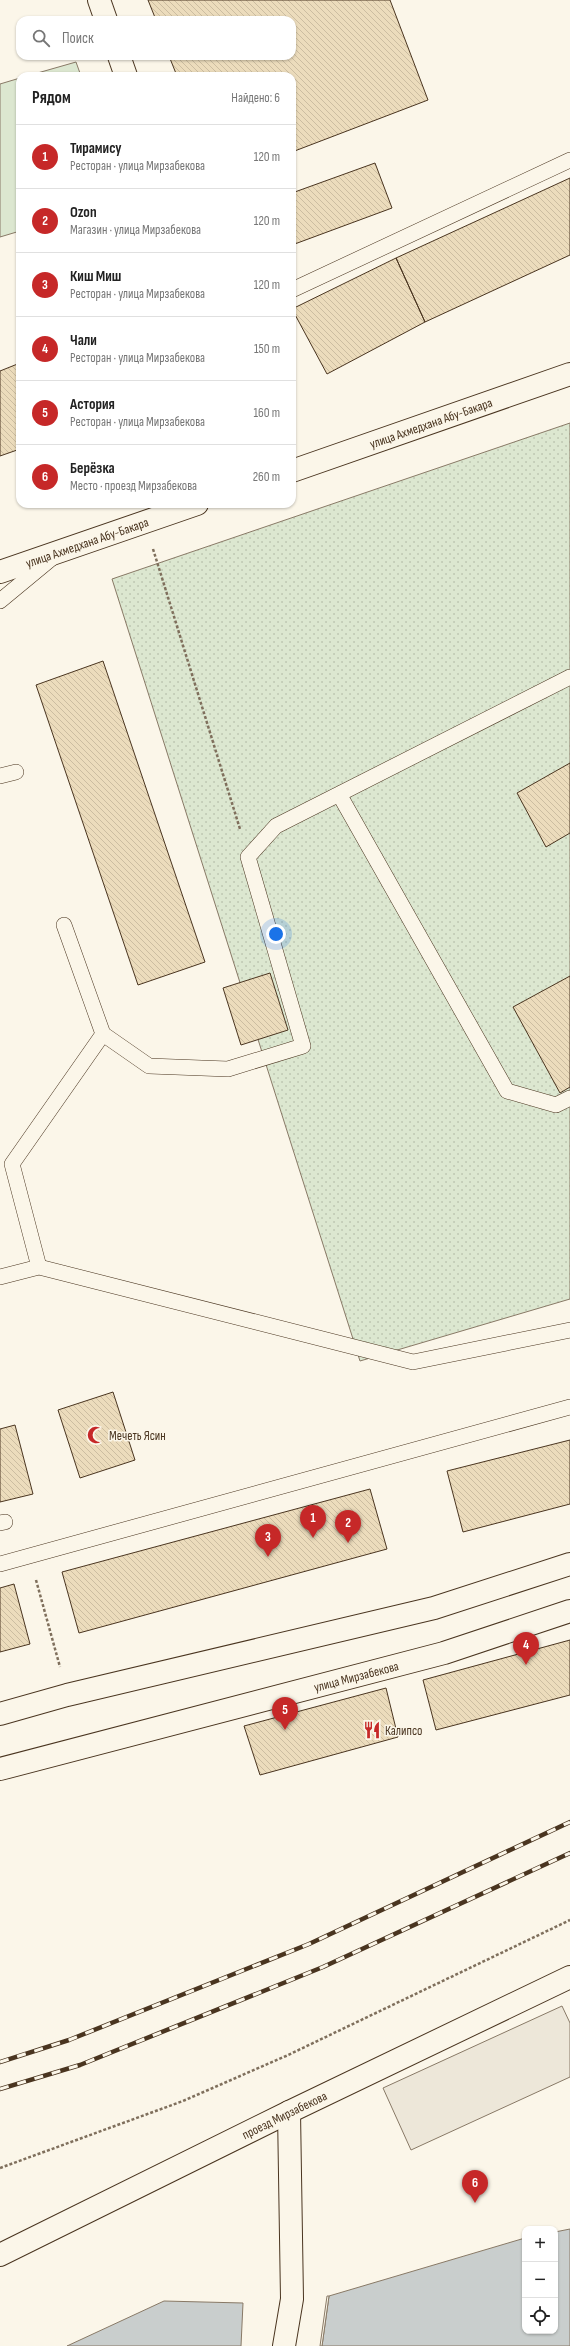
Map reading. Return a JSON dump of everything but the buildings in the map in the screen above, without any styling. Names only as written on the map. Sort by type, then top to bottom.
[{"type":"street","points":[[99,0],[105,16]]},
{"type":"street","points":[[120,60],[125,72]]},
{"type":"street","name":"улица Ахмедхана Абу-Бакара","points":[[296,471],[570,374]]},
{"type":"street","name":"улица Ахмедхана Абу-Бакара","points":[[0,572],[185,508]]},
{"type":"street","points":[[0,1714],[67,1695],[434,1608],[570,1564]]},
{"type":"street","name":"улица Мирзабекова","points":[[0,1768],[444,1653],[570,1610]]},
{"type":"street","name":"проезд Мирзабекова","points":[[0,2255],[289,2112],[570,1977]]},
{"type":"street","points":[[284,2346],[292,2299],[289,2112]]},
{"type":"lane","points":[[296,288],[570,160]]},
{"type":"lane","points":[[0,601],[62,550]]},
{"type":"lane","points":[[64,925],[103,1034],[149,1066],[228,1069],[304,1046],[248,856],[276,826],[570,677]]},
{"type":"lane","points":[[0,776],[16,772]]},
{"type":"lane","points":[[339,794],[507,1091],[556,1105],[570,1098]]},
{"type":"lane","points":[[40,1266],[12,1164],[103,1034]]},
{"type":"lane","points":[[0,1277],[40,1266],[413,1362],[570,1330]]},
{"type":"lane","points":[[0,1564],[570,1407]]},
{"type":"path","points":[[145,522],[248,856]]},
{"type":"path","points":[[29,1556],[67,1695]]},
{"type":"path","points":[[0,2168],[182,2101],[286,2056],[570,1920]]},
{"type":"green space","points":[[76,62],[80,72],[41,72]]},
{"type":"green space","points":[[16,79],[16,232],[0,237],[0,84]]},
{"type":"green space","points":[[570,423],[570,1299],[360,1361],[112,579]]},
{"type":"shaded area","points":[[562,2006],[570,2023],[570,2077],[411,2150],[383,2088]]},
{"type":"shaded area","points":[[570,2229],[570,2346],[322,2346],[329,2296],[522,2239],[522,2334],[558,2334],[558,2231]]},
{"type":"shaded area","points":[[164,2301],[243,2303],[241,2346],[67,2346]]},
{"type":"pier","points":[[327,2296],[329,2296],[322,2346],[320,2346]]},
{"type":"railway","points":[[0,2062],[69,2040],[309,1944],[570,1822]]},
{"type":"railway","points":[[0,2089],[80,2065],[323,1967],[570,1853]]},
{"type":"place","name":"Мечеть Ясин","points":[[96,1435]]},
{"type":"place","name":"Тирамису","points":[[313,1538]]},
{"type":"place","name":"Ozon","points":[[348,1543]]},
{"type":"place","name":"Киш Миш","points":[[268,1557]]},
{"type":"place","name":"Чали","points":[[526,1665]]},
{"type":"place","name":"Астория","points":[[285,1730]]},
{"type":"place","name":"Калипсо","points":[[372,1730]]},
{"type":"place","name":"Берёзка","points":[[475,2203]]}]
